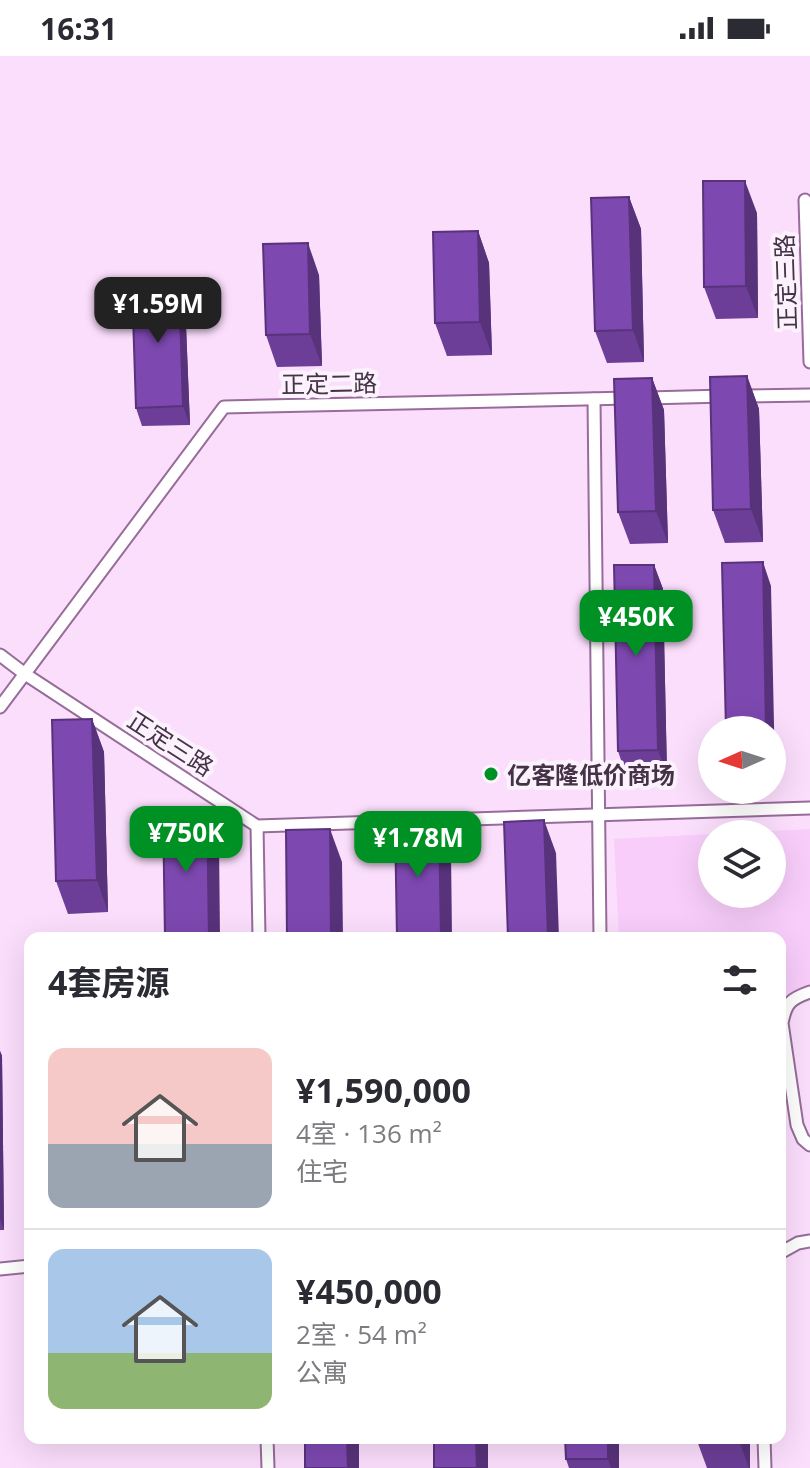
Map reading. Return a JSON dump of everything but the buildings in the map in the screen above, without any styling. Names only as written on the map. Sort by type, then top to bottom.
[{"type":"lane","name":"正定三路","points":[[805,200],[810,362]]},
{"type":"lane","name":"正定二路","points":[[0,707],[224,407],[810,395]]},
{"type":"lane","points":[[594,399],[600,932]]},
{"type":"lane","name":"正定三路","points":[[0,655],[257,826]]},
{"type":"lane","points":[[259,932],[257,826],[810,808]]},
{"type":"lane","points":[[786,1007],[793,998],[810,992]]},
{"type":"lane","points":[[786,1050],[797,1125],[803,1139],[810,1145]]},
{"type":"lane","points":[[786,1250],[810,1241]]},
{"type":"lane","points":[[0,1269],[24,1267]]},
{"type":"lane","points":[[267,1444],[268,1468]]},
{"type":"lane","points":[[764,1444],[765,1468]]},
{"type":"shaded area","points":[[810,829],[810,994],[786,997],[786,932],[619,932],[614,839],[698,835],[698,908],[786,908],[786,830]]},
{"type":"place","name":"亿客隆低价商场","points":[[491,774]]}]
